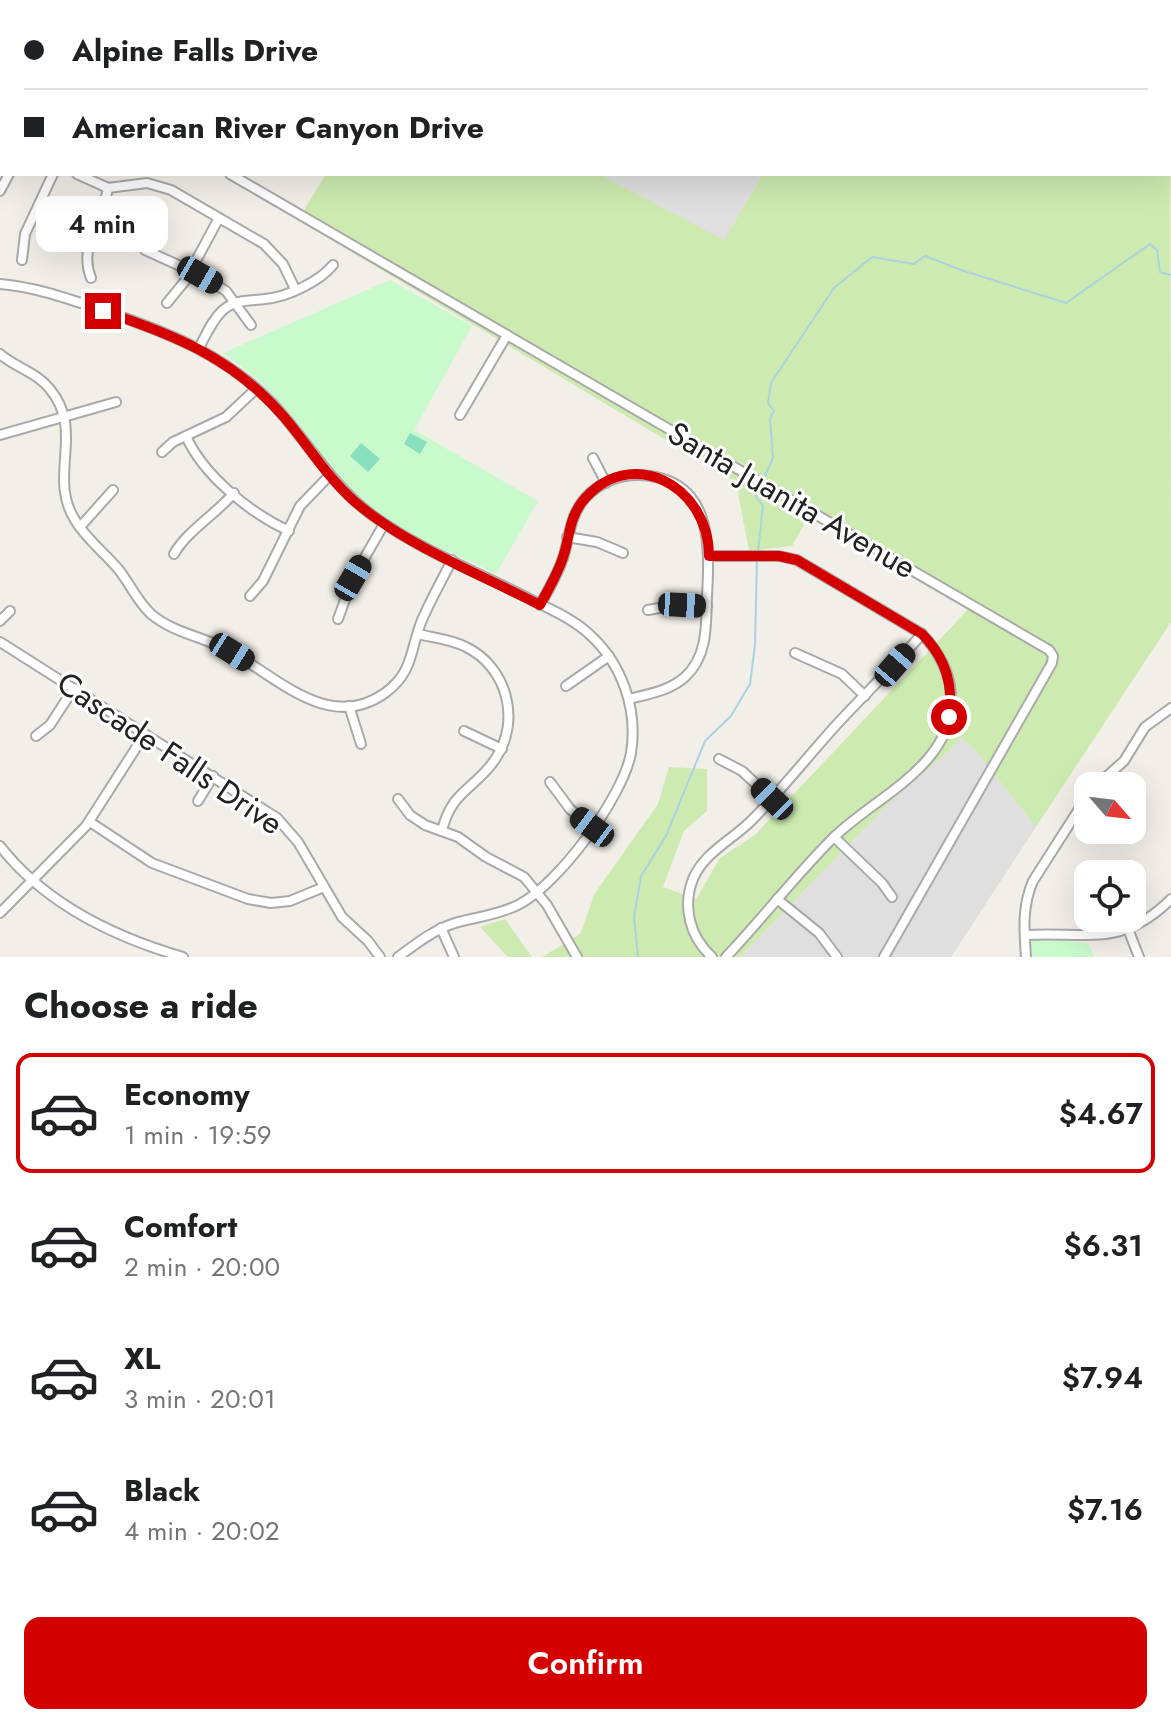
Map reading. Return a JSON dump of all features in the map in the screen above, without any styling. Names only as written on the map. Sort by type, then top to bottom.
[{"type":"street","points":[[22,260],[25,234],[52,176]]},
{"type":"street","points":[[81,176],[108,188],[147,179],[166,187],[270,249],[283,264],[295,289]]},
{"type":"street","name":"Santa Juanita Avenue","points":[[233,176],[1049,650],[1053,656],[1052,663],[884,957]]},
{"type":"street","points":[[91,278],[87,250],[103,211],[108,188]]},
{"type":"street","points":[[167,303],[182,286],[219,218]]},
{"type":"street","points":[[145,250],[222,288],[251,325]]},
{"type":"street","points":[[199,348],[218,315],[235,303],[269,299],[295,289],[322,276],[333,265]]},
{"type":"street","points":[[0,284],[48,292],[158,329],[199,348],[256,389],[286,419],[329,476],[384,524],[578,625],[609,656],[629,699],[633,732],[627,768],[617,793],[558,873],[538,892],[503,912],[441,928],[398,957]]},
{"type":"street","points":[[460,415],[507,335]]},
{"type":"street","points":[[0,354],[41,379],[56,398],[68,435],[63,475],[69,510],[138,599],[158,619],[232,652],[310,701],[329,706],[349,706],[373,700],[393,686],[411,660],[423,618],[452,560]]},
{"type":"street","points":[[162,452],[167,446],[226,417],[256,389]]},
{"type":"street","points":[[0,435],[116,402]]},
{"type":"street","points":[[186,436],[201,463],[259,515],[289,531]]},
{"type":"street","points":[[593,458],[606,483]]},
{"type":"street","points":[[540,605],[562,563],[577,508],[590,493],[625,476],[645,475],[677,487],[692,500],[707,530],[709,556],[703,648],[690,671],[669,688],[629,699]]},
{"type":"street","points":[[250,596],[263,581],[307,497],[329,476]]},
{"type":"street","points":[[80,527],[113,490]]},
{"type":"street","points":[[174,554],[186,538],[213,516],[234,493]]},
{"type":"street","points":[[338,619],[353,578],[384,524]]},
{"type":"street","points":[[567,537],[597,542],[623,553]]},
{"type":"street","points":[[709,556],[789,558],[806,563],[922,634],[941,657],[951,689],[949,717],[942,738],[914,773],[834,837],[726,957]]},
{"type":"street","points":[[648,610],[670,606],[707,606]]},
{"type":"street","points":[[0,621],[10,611]]},
{"type":"street","points":[[418,634],[451,641],[469,648],[486,660],[506,695],[509,711],[502,749],[488,769],[457,797],[442,831]]},
{"type":"street","points":[[712,957],[696,937],[690,921],[688,900],[694,878],[710,855],[743,829],[772,799],[922,634]]},
{"type":"street","name":"Cascade Falls Drive","points":[[0,642],[269,811],[285,825],[345,921],[365,937],[380,957]]},
{"type":"street","points":[[795,653],[842,674],[865,696]]},
{"type":"street","points":[[566,686],[609,656]]},
{"type":"street","points":[[36,736],[50,725],[74,688]]},
{"type":"street","points":[[349,706],[361,744]]},
{"type":"street","points":[[1112,772],[1124,761],[1145,727],[1171,708]]},
{"type":"street","points":[[464,731],[502,749]]},
{"type":"street","points":[[0,913],[90,822],[145,734]]},
{"type":"street","points":[[719,759],[742,771],[772,799]]},
{"type":"street","points":[[198,801],[213,776]]},
{"type":"street","points":[[550,782],[570,809],[592,827]]},
{"type":"street","points":[[398,799],[417,821],[458,837],[486,857],[517,872],[538,892],[577,957]]},
{"type":"street","points":[[1026,957],[1024,912],[1033,881],[1074,817]]},
{"type":"street","points":[[90,822],[152,863],[248,899],[271,903],[290,901],[324,887]]},
{"type":"street","points":[[834,837],[882,883],[892,897]]},
{"type":"street","points":[[0,846],[33,881],[58,899],[118,935],[183,957]]},
{"type":"street","points":[[777,899],[819,933],[837,957]]},
{"type":"street","points":[[1146,919],[1171,899]]},
{"type":"street","points":[[441,928],[454,957]]},
{"type":"street","points":[[1025,935],[1053,933],[1093,937],[1115,932]]},
{"type":"street","points":[[1129,932],[1139,957]]},
{"type":"shaded area","points":[[603,176],[762,176],[724,241]]},
{"type":"shaded area","points":[[961,737],[976,751],[1036,827],[951,957],[740,957],[891,801]]},
{"type":"green space","points":[[325,176],[603,176],[724,240],[762,176],[1170,176],[1171,622],[1036,827],[976,751],[961,737],[891,801],[740,957],[542,957],[580,934],[595,893],[658,804],[669,767],[707,769],[707,811],[684,831],[663,887],[696,899],[720,858],[755,835],[975,602],[810,514],[792,546],[749,551],[736,482],[298,220]]},
{"type":"green space","points":[[390,280],[472,326],[414,430],[538,501],[496,574],[442,549],[372,509],[335,472],[274,396],[223,353]]},
{"type":"green space","points":[[410,433],[427,442],[420,454],[404,444]]},
{"type":"green space","points":[[361,443],[380,459],[368,472],[350,456]]},
{"type":"green space","points":[[505,919],[532,957],[508,957],[480,927]]},
{"type":"green space","points":[[1036,937],[1060,937],[1088,943],[1094,957],[1030,957],[1030,944]]},
{"type":"waterway","points":[[763,480],[773,458],[770,419],[774,411],[768,403],[771,383],[834,288],[872,257],[914,264],[925,256],[1066,303],[1150,244],[1157,250],[1160,272],[1171,275]]},
{"type":"waterway","points":[[758,552],[763,506],[756,497],[761,486]]},
{"type":"waterway","points":[[638,957],[634,917],[641,876],[666,836],[705,741],[731,716],[750,684],[755,645],[757,558]]},
{"type":"route","points":[[103,311],[173,335],[223,363],[272,403],[329,476],[369,513],[406,536],[540,605],[562,563],[569,526],[577,508],[590,493],[625,476],[645,475],[668,482],[685,493],[700,512],[709,538],[709,556],[779,556],[806,563],[922,634],[945,667],[951,689],[949,717]]}]
